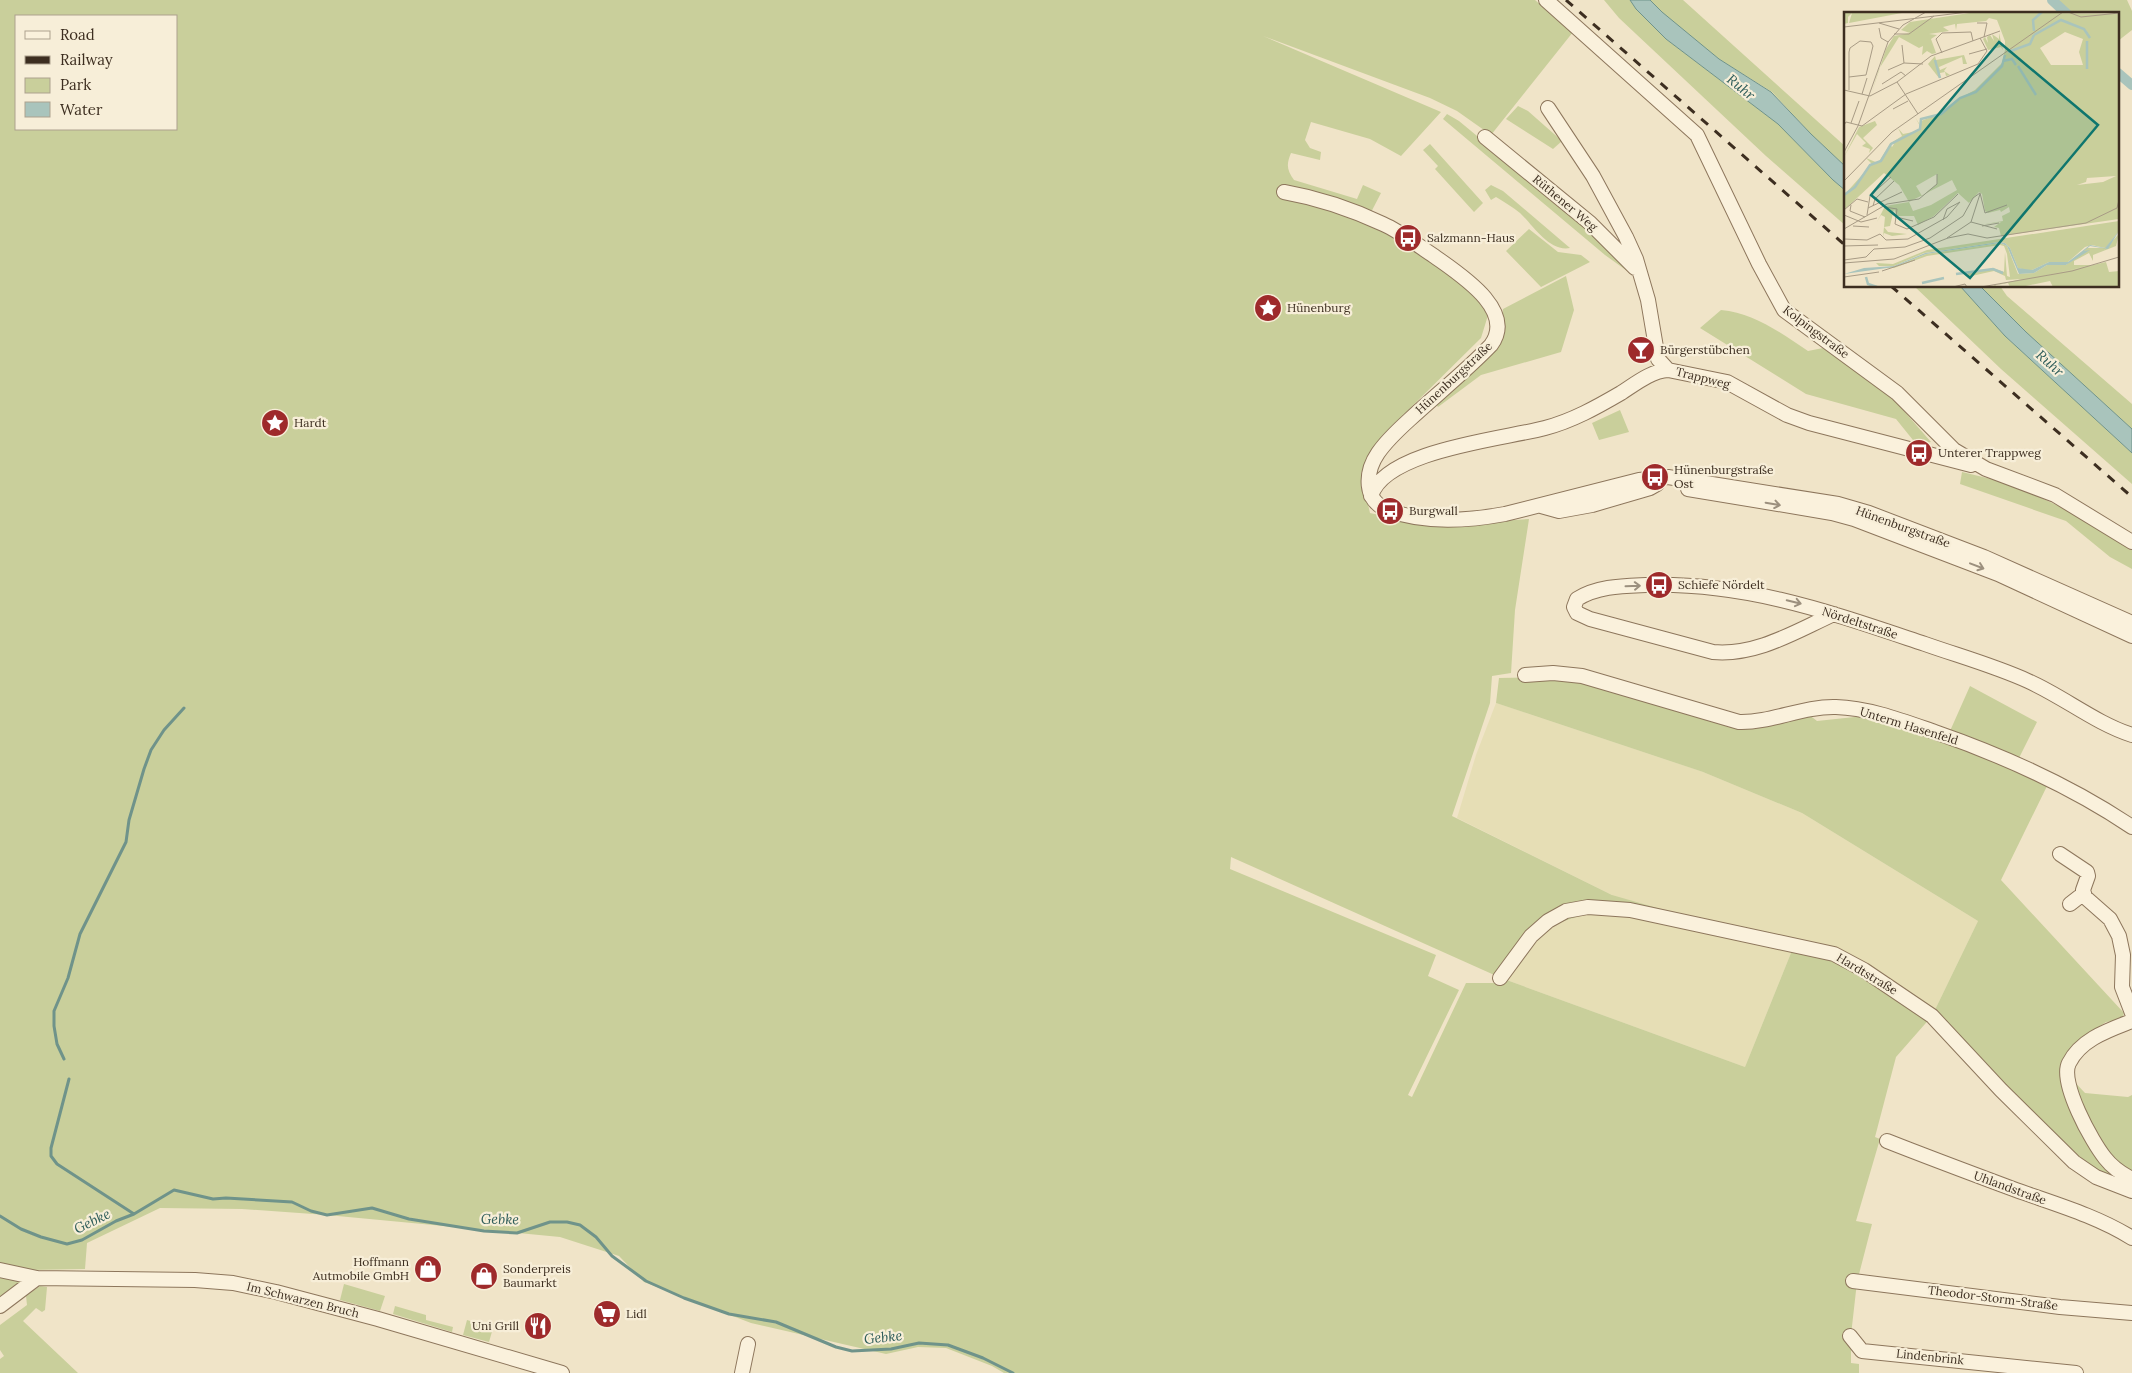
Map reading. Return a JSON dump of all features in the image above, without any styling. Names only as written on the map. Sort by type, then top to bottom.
[{"type":"street","name":"Kolpingstraße","points":[[1546,0],[1697,135],[1759,264],[1784,310],[1885,383],[1897,393],[1942,441],[1954,450],[1986,469],[2055,495],[2132,542]]},
{"type":"street","name":"Trappweg","points":[[1548,108],[1609,203],[1626,237],[1641,274],[1648,300],[1656,354],[1661,364],[1668,370],[1732,384],[1787,415],[1809,423],[1986,469]]},
{"type":"street","name":"Rüthener Weg","points":[[1485,137],[1590,223],[1641,274]]},
{"type":"street","name":"Hünenburgstraße","points":[[1284,192],[1322,201],[1392,228],[1472,284],[1487,301],[1497,320],[1498,334],[1491,345],[1392,436],[1378,453],[1371,496],[1377,505],[1408,516],[1434,519],[1485,517],[1542,506],[1639,480],[1660,483],[1832,513],[1854,519],[2012,580],[2132,636]]},
{"type":"street","points":[[1645,378],[1655,363],[1656,354]]},
{"type":"street","points":[[1375,477],[1426,455],[1561,424],[1645,378],[1660,371],[1668,370]]},
{"type":"street","name":"Hünenburgstraße","points":[[1660,483],[1798,497],[1858,510],[1984,557],[2132,622]]},
{"type":"street","name":"Nördeltstraße","points":[[1834,614],[1764,646],[1723,653],[1713,652],[1590,619],[1576,612],[1574,607],[1580,599],[1623,586],[1685,584],[1774,597],[1834,614],[2018,677],[2132,735]]},
{"type":"street","name":"Unterm Hasenfeld","points":[[1525,674],[1554,673],[1582,676],[1738,722],[1755,721],[1828,707],[1851,708],[1879,714],[1917,726],[2013,762],[2092,801],[2132,827]]},
{"type":"street","points":[[2060,854],[2087,872],[2088,876],[2083,890],[2085,897],[2106,914],[2118,931],[2123,956],[2122,987],[2132,1013]]},
{"type":"street","points":[[2070,904],[2079,897],[2085,897]]},
{"type":"street","name":"Hardtstraße","points":[[1500,978],[1532,936],[1548,920],[1566,911],[1588,907],[1630,910],[1834,954],[1864,970],[1932,1016],[2001,1090],[2074,1162],[2096,1177],[2132,1191]]},
{"type":"street","points":[[2132,1021],[2102,1033],[2088,1042],[2071,1060],[2066,1073],[2070,1089],[2095,1144],[2110,1164],[2132,1180]]},
{"type":"street","name":"Uhlandstraße","points":[[1887,1141],[2114,1227],[2132,1238]]},
{"type":"street","name":"Im Schwarzen Bruch","points":[[0,1270],[37,1278],[157,1279],[233,1283],[378,1318],[562,1373]]},
{"type":"street","points":[[0,1306],[37,1278]]},
{"type":"street","name":"Theodor-Storm-Straße","points":[[1854,1282],[2051,1306],[2132,1313]]},
{"type":"street","name":"Lindenbrink","points":[[1850,1336],[1862,1351],[2076,1373]]},
{"type":"street","points":[[742,1373],[748,1344]]},
{"type":"shaded area","points":[[1496,703],[1703,772],[1802,813],[1978,921],[1932,1016],[1793,948],[1745,1067],[1501,978],[1552,925],[1586,914],[1609,914],[1612,895],[1457,818],[1476,755]]},
{"type":"green space","points":[[0,0],[1535,0],[1573,32],[1491,135],[1457,111],[1430,98],[1263,36],[1441,112],[1401,156],[1370,139],[1311,122],[1305,140],[1310,148],[1321,152],[1320,160],[1291,153],[1288,164],[1294,180],[1357,199],[1363,185],[1381,193],[1366,222],[1392,233],[1475,293],[1489,312],[1481,338],[1382,436],[1361,473],[1370,513],[1406,521],[1438,525],[1529,519],[1515,610],[1511,673],[1492,676],[1490,703],[1452,816],[1612,895],[1831,958],[1932,1016],[1896,1057],[1875,1137],[1880,1139],[1856,1221],[1872,1224],[1857,1282],[1851,1335],[1851,1363],[1859,1364],[1859,1373],[1004,1373],[992,1366],[946,1348],[918,1347],[886,1354],[751,1323],[644,1282],[619,1256],[560,1237],[242,1209],[160,1208],[87,1243],[85,1269],[29,1270],[15,1289],[0,1299]],"holes":[[[1231,857],[1501,978],[1500,983],[1466,983],[1412,1097],[1408,1095],[1459,990],[1428,976],[1436,955],[1230,869]],[[1586,914],[1638,917],[1690,925],[1793,948],[1745,1067],[1501,978],[1552,925]]]},
{"type":"green space","points":[[1604,0],[1630,0],[1636,9],[1666,39],[1778,124],[1844,189],[1844,224],[1766,156],[1619,18]]},
{"type":"green space","points":[[1650,0],[1683,0],[1844,145],[1844,165],[1811,134],[1772,92],[1719,59],[1661,12]]},
{"type":"green space","points":[[2058,0],[2127,0],[2132,11],[2132,30],[2120,39],[2120,12],[2070,12]]},
{"type":"green space","points":[[1518,106],[1528,111],[1562,141],[1553,149],[1506,119]]},
{"type":"green space","points":[[1447,114],[1459,121],[1582,223],[1631,268],[1630,273],[1605,255],[1443,119]]},
{"type":"green space","points":[[1430,144],[1483,203],[1474,212],[1435,169],[1438,166],[1423,150]]},
{"type":"green space","points":[[1491,185],[1503,191],[1570,248],[1562,248],[1548,242],[1520,213],[1496,197],[1491,200],[1485,190]]},
{"type":"green space","points":[[1529,229],[1558,252],[1581,255],[1590,262],[1541,287],[1506,251]]},
{"type":"green space","points":[[1566,276],[1574,310],[1561,352],[1481,375],[1438,407],[1433,400],[1502,334],[1503,309]]},
{"type":"green space","points":[[1916,288],[1962,288],[2005,336],[2132,453],[2132,484],[2001,369]]},
{"type":"green space","points":[[1982,288],[2001,288],[2007,296],[2132,404],[2132,429],[2026,332]]},
{"type":"green space","points":[[1721,310],[1745,315],[1767,325],[1808,351],[1823,348],[1868,378],[1897,403],[1931,442],[1917,445],[1896,419],[1806,394],[1700,328]]},
{"type":"green space","points":[[1620,410],[1629,432],[1599,440],[1592,423]]},
{"type":"green space","points":[[1962,472],[2012,484],[2069,511],[2132,549],[2132,569],[2110,557],[2066,521],[1960,484]]},
{"type":"green space","points":[[1569,677],[1746,728],[1808,714],[1817,721],[1864,716],[1961,746],[2048,784],[2001,880],[2124,1013],[2122,1020],[2106,1022],[2085,1036],[2070,1050],[2060,1075],[2070,1077],[2085,1093],[2128,1097],[2132,1095],[2132,1182],[2123,1184],[2084,1163],[1932,1016],[1978,921],[1802,813],[1703,772],[1496,703],[1499,678]]},
{"type":"green space","points":[[1970,686],[2037,722],[2019,758],[1950,731]]},
{"type":"green space","points":[[344,1284],[385,1296],[380,1311],[340,1300]]},
{"type":"green space","points":[[40,1286],[47,1287],[45,1310],[42,1312],[36,1308],[23,1321],[78,1373],[0,1373],[0,1359],[4,1356],[0,1350],[0,1325],[27,1305],[26,1296]]},
{"type":"green space","points":[[395,1306],[426,1315],[426,1320],[453,1327],[452,1332],[393,1314]]},
{"type":"green space","points":[[467,1320],[493,1328],[489,1342],[463,1335]]},
{"type":"water","name":"Ruhr","points":[[1630,0],[1650,0],[1719,59],[1771,92],[1844,165],[1844,189],[1778,124],[1666,39],[1636,9]]},
{"type":"water","name":"Ruhr","points":[[1962,288],[1982,288],[2026,332],[2132,429],[2132,453],[2005,336]]},
{"type":"waterway","points":[[2052,0],[2065,12]]},
{"type":"waterway","points":[[2120,75],[2132,85]]},
{"type":"waterway","points":[[64,1059],[57,1044],[54,1011],[68,978],[80,934],[126,842],[129,820],[151,750],[164,730],[184,708]]},
{"type":"waterway","points":[[69,1079],[51,1148],[51,1156],[57,1164],[134,1214]]},
{"type":"waterway","name":"Gebke","points":[[0,1216],[21,1229],[67,1244],[82,1240],[116,1221],[134,1214],[174,1190],[213,1199],[292,1202],[311,1211],[327,1215],[372,1208],[409,1219],[484,1231],[517,1233],[550,1222],[567,1222],[580,1225],[596,1237],[612,1256],[646,1281],[684,1298],[729,1314],[776,1322],[836,1347],[852,1351],[891,1349],[919,1343],[948,1345],[983,1358],[1013,1373]]},
{"type":"railway","points":[[1566,0],[1844,244]]},
{"type":"railway","points":[[1893,288],[2132,497]]},
{"type":"place","name":"Salzmann-Haus","points":[[1408,238]]},
{"type":"place","name":"Hünenburg","points":[[1268,308]]},
{"type":"place","name":"Bürgerstübchen","points":[[1641,350]]},
{"type":"place","name":"Hardt","points":[[275,423]]},
{"type":"place","name":"Unterer Trappweg","points":[[1919,453]]},
{"type":"place","name":"Hünenburgstraße Ost","points":[[1655,477]]},
{"type":"place","name":"Burgwall","points":[[1390,511]]},
{"type":"place","name":"Schiefe Nördelt","points":[[1659,585]]},
{"type":"place","name":"Hoffmann Autmobile GmbH","points":[[428,1269]]},
{"type":"place","name":"Sonderpreis Baumarkt","points":[[484,1276]]},
{"type":"place","name":"Lidl","points":[[607,1314]]},
{"type":"place","name":"Uni Grill","points":[[538,1326]]}]
